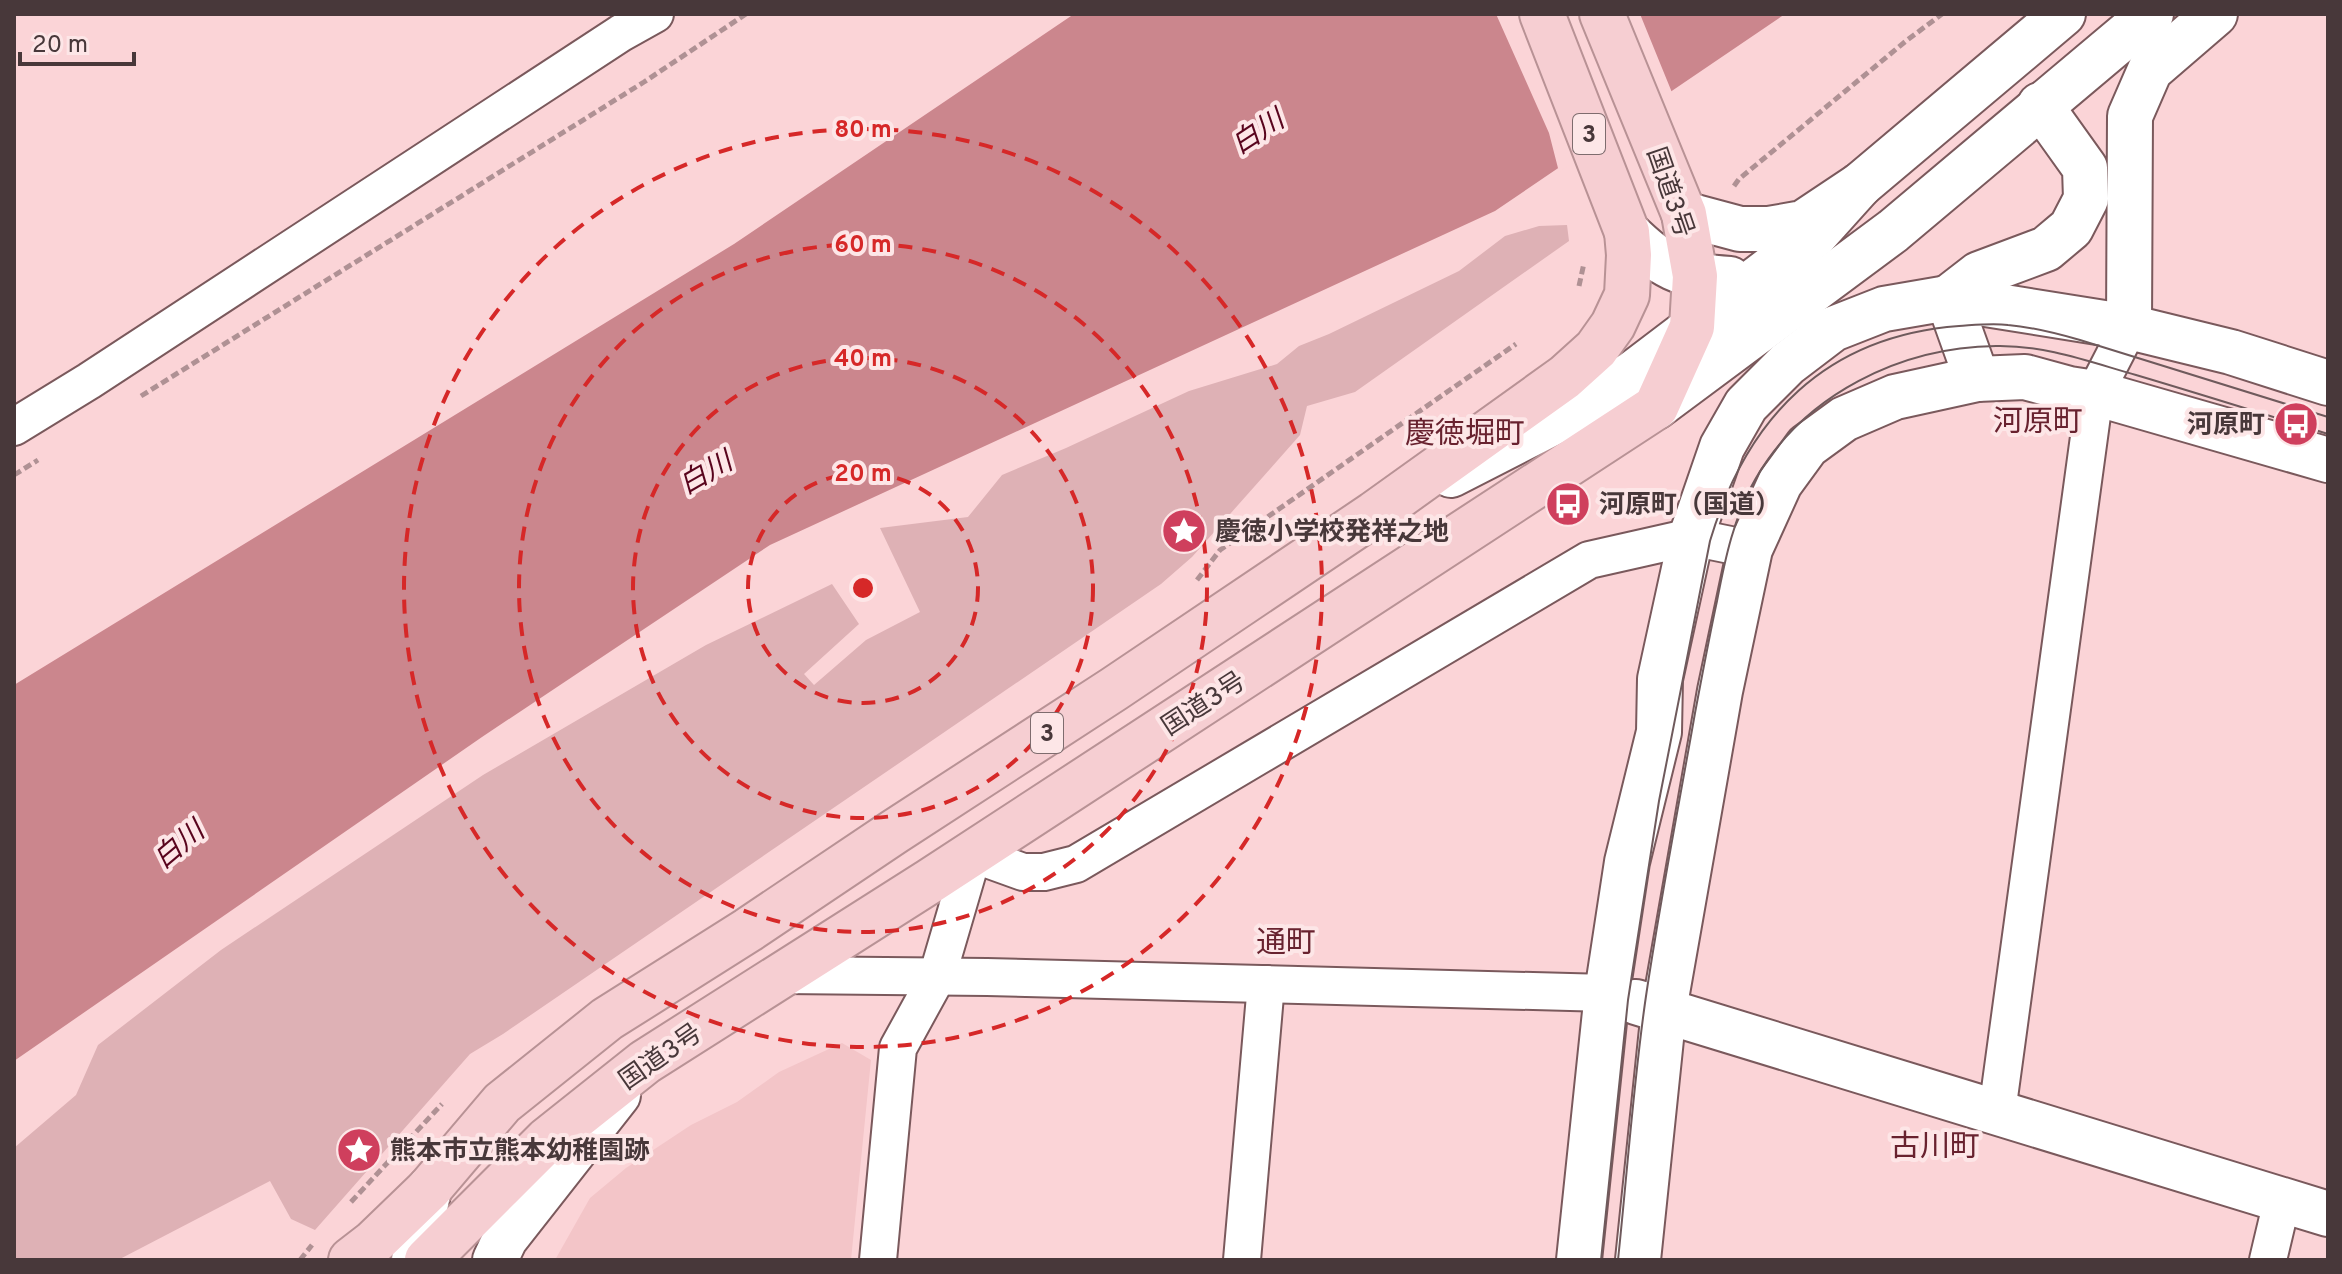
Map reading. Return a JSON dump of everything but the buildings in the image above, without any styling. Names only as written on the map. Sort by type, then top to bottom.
[{"type":"highway","name":"3","points":[[351,1260],[429,1189],[502,1103],[607,1019],[748,930],[1374,514],[1565,377],[1596,349],[1613,325],[1627,295],[1633,245],[1542,14]]},
{"type":"highway","name":"国道3号","points":[[427,1260],[547,1140],[645,1062],[973,854],[1656,407],[1692,327],[1695,276],[1684,214],[1602,14]]},
{"type":"street","points":[[14,427],[621,33],[655,14]]},
{"type":"street","points":[[1684,214],[1740,229],[1769,229],[1803,223],[1860,185],[2063,14]]},
{"type":"street","points":[[1656,407],[1893,231],[2151,14]]},
{"type":"street","points":[[1997,1112],[2095,393],[2129,327],[2130,116],[2150,70],[2215,14]]},
{"type":"street","points":[[1948,298],[1979,274],[2046,249],[2071,228],[2086,199],[2085,168],[2040,105]]},
{"type":"street","points":[[1374,514],[1558,420],[1632,374],[1815,235],[1860,185]]},
{"type":"street","points":[[1633,245],[1662,264],[1695,276],[1729,279],[1781,276],[1813,267],[1893,231]]},
{"type":"street","points":[[1948,298],[1977,379]]},
{"type":"street","points":[[1579,1260],[1607,993],[1627,862],[1659,732],[1660,679],[1691,537],[1722,447],[1746,405],[1787,364],[1833,329],[1884,309],[1948,298],[2129,327],[2231,352],[2328,383]]},
{"type":"street","points":[[1638,1260],[1664,1010],[1720,691],[1750,549],[1780,483],[1807,446],[1844,419],[1895,397],[1977,379],[2025,377],[2095,393],[2328,460]]},
{"type":"street","points":[[878,1260],[898,1048],[937,977],[973,854],[1023,872],[1044,872],[1076,864],[1589,560],[1691,537],[1750,549]]},
{"type":"street","points":[[783,975],[1607,993],[2328,1214]]},
{"type":"street","points":[[1242,1260],[1266,984]]},
{"type":"street","points":[[495,1260],[505,1239],[645,1062]]},
{"type":"street","points":[[414,1260],[429,1189]]},
{"type":"street","points":[[2268,1260],[2282,1201]]},
{"type":"path","points":[[135,400],[644,82],[746,14]]},
{"type":"path","points":[[1728,193],[1739,179],[1942,14]]},
{"type":"path","points":[[14,475],[41,458]]},
{"type":"shaded area","points":[[1567,225],[1569,241],[1355,392],[1307,406],[1300,435],[1192,557],[1161,584],[470,1054],[315,1230],[291,1219],[270,1181],[118,1260],[14,1260],[14,1148],[76,1095],[98,1045],[221,950],[483,775],[706,645],[832,584],[859,624],[804,674],[814,685],[866,640],[920,612],[880,528],[968,517],[1002,475],[1189,391],[1277,364],[1299,346],[1459,271],[1505,236],[1539,226]]},
{"type":"shaded area","points":[[842,1043],[871,1060],[851,1260],[555,1260],[590,1198],[626,1168],[691,1125],[737,1102],[779,1072]]},
{"type":"water","name":"白川","points":[[1074,14],[1785,14],[1495,211],[770,545],[482,737],[14,1061],[14,685],[734,244]]},
{"type":"pier","points":[[1496,14],[1640,14],[1673,95],[1559,172],[1549,133]]},
{"type":"tram line","points":[[1601,1260],[1628,1000],[1659,801],[1710,541],[1726,497],[1746,456],[1770,421],[1798,391],[1832,366],[1869,346],[1912,333],[1990,324],[2026,327],[2062,335],[2328,417]]},
{"type":"tram line","points":[[1618,1260],[1645,1003],[1708,643],[1736,523],[1748,492],[1776,448],[1828,400],[1891,366],[1925,355],[1996,346],[2032,348],[2067,355],[2328,434]]},
{"type":"place","name":"河原町","points":[[2296,424]]},
{"type":"place","name":"河原町（国道）","points":[[1568,504]]},
{"type":"place","name":"慶徳小学校発祥之地","points":[[1184,531]]},
{"type":"place","name":"熊本市立熊本幼稚園跡","points":[[359,1150]]},
{"type":"district","name":"河原町","points":[[2038,421]]},
{"type":"district","name":"慶徳堀町","points":[[1465,433]]},
{"type":"district","name":"通町","points":[[1286,942]]},
{"type":"district","name":"古川町","points":[[1935,1146]]}]
